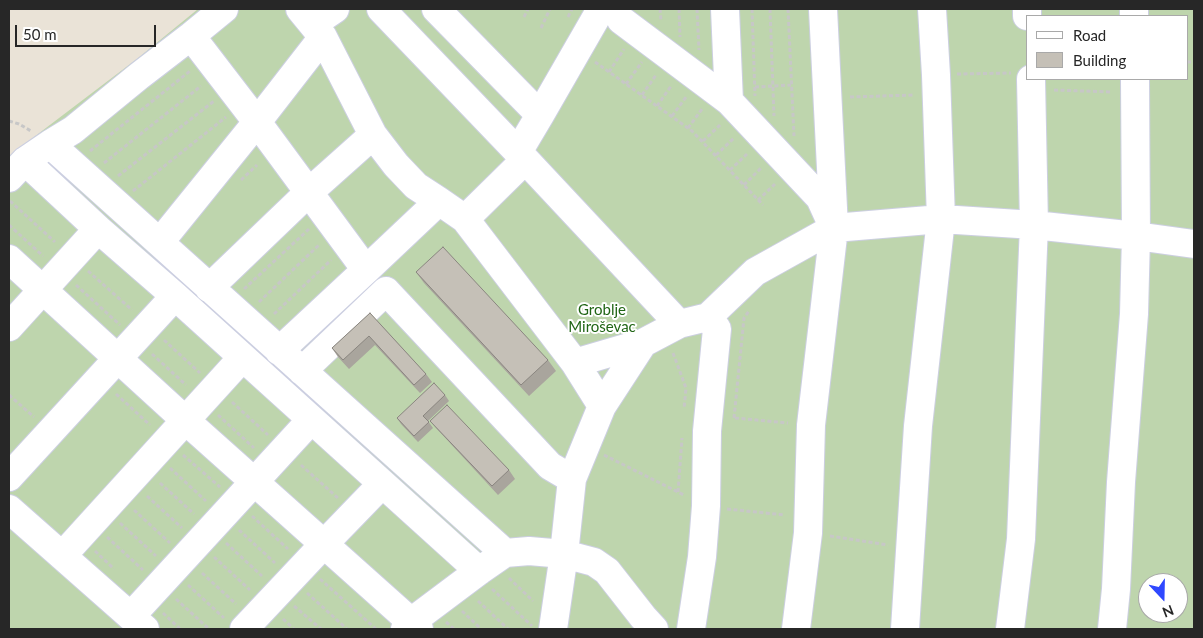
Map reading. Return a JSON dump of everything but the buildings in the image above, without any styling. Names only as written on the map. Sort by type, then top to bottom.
[{"type":"lane","points":[[224,9],[73,130],[50,144],[17,170],[98,229],[175,296],[485,580]]},
{"type":"lane","points":[[160,242],[257,122],[312,23],[335,9]]},
{"type":"lane","points":[[381,9],[522,156],[662,333]]},
{"type":"lane","points":[[436,9],[540,115]]},
{"type":"lane","points":[[725,9],[729,94]]},
{"type":"lane","points":[[796,629],[808,533],[811,425],[834,228],[822,9]]},
{"type":"lane","points":[[905,629],[918,426],[941,219],[937,85],[932,9]]},
{"type":"lane","points":[[465,218],[522,156],[540,115],[578,50],[611,12],[729,94],[820,198],[834,228]]},
{"type":"lane","points":[[312,23],[373,134],[396,165],[416,186],[465,218],[575,363],[602,406]]},
{"type":"lane","points":[[192,36],[366,270]]},
{"type":"lane","points":[[1010,629],[1021,539],[1034,225],[1027,80]]},
{"type":"lane","points":[[1112,629],[1134,314],[1136,236],[1135,86]]},
{"type":"lane","points":[[209,288],[373,134]]},
{"type":"lane","points":[[50,144],[302,371],[507,566]]},
{"type":"lane","points":[[278,350],[439,201]]},
{"type":"lane","points":[[575,363],[708,317],[755,272],[834,228],[941,219],[1034,225],[1194,244]]},
{"type":"lane","points":[[9,327],[98,229]]},
{"type":"lane","points":[[9,259],[58,273],[270,465],[324,544],[412,627],[530,551],[564,554],[594,562],[607,570],[654,629]]},
{"type":"lane","points":[[302,371],[386,291],[550,466],[572,480]]},
{"type":"lane","points":[[9,477],[175,296]]},
{"type":"lane","points":[[691,629],[702,557],[706,506],[707,431],[717,329],[708,317]]},
{"type":"lane","points":[[543,629],[564,554],[572,480],[602,406],[662,333]]},
{"type":"lane","points":[[62,556],[242,358]]},
{"type":"lane","points":[[9,510],[138,623],[217,523],[311,420]]},
{"type":"lane","points":[[244,629],[382,484]]},
{"type":"path","points":[[524,17],[528,9]]},
{"type":"path","points":[[541,28],[550,9]]},
{"type":"path","points":[[758,200],[784,159],[773,86],[770,9]]},
{"type":"path","points":[[743,185],[772,157],[795,163],[788,9]]},
{"type":"path","points":[[578,50],[692,131],[763,206]]},
{"type":"path","points":[[90,151],[191,70]]},
{"type":"path","points":[[827,97],[937,85],[1027,80],[1135,86]]},
{"type":"path","points":[[101,165],[202,85]]},
{"type":"path","points":[[729,94],[773,86],[791,85]]},
{"type":"path","points":[[114,179],[214,100]]},
{"type":"path","points":[[130,194],[227,116]]},
{"type":"path","points":[[9,200],[58,273],[270,465]]},
{"type":"path","points":[[9,225],[58,273],[270,465],[354,513]]},
{"type":"path","points":[[242,291],[309,229]]},
{"type":"path","points":[[255,305],[322,242]]},
{"type":"path","points":[[269,319],[335,256]]},
{"type":"path","points":[[709,417],[744,318],[750,311]]},
{"type":"path","points":[[662,333],[686,388],[709,417],[811,425]]},
{"type":"path","points":[[9,395],[36,419]]},
{"type":"path","points":[[678,492],[682,435]]},
{"type":"path","points":[[149,460],[285,585],[347,629]]},
{"type":"path","points":[[149,460],[285,585],[321,629]]},
{"type":"path","points":[[808,533],[911,548]]},
{"type":"path","points":[[507,566],[535,602]]},
{"type":"path","points":[[485,580],[543,629]]},
{"type":"path","points":[[476,599],[508,629]]},
{"type":"path","points":[[459,609],[481,629]]},
{"type":"green space","name":"Groblje Miroševac","points":[[198,9],[1194,9],[1194,629],[9,629],[9,156],[138,58]]}]
